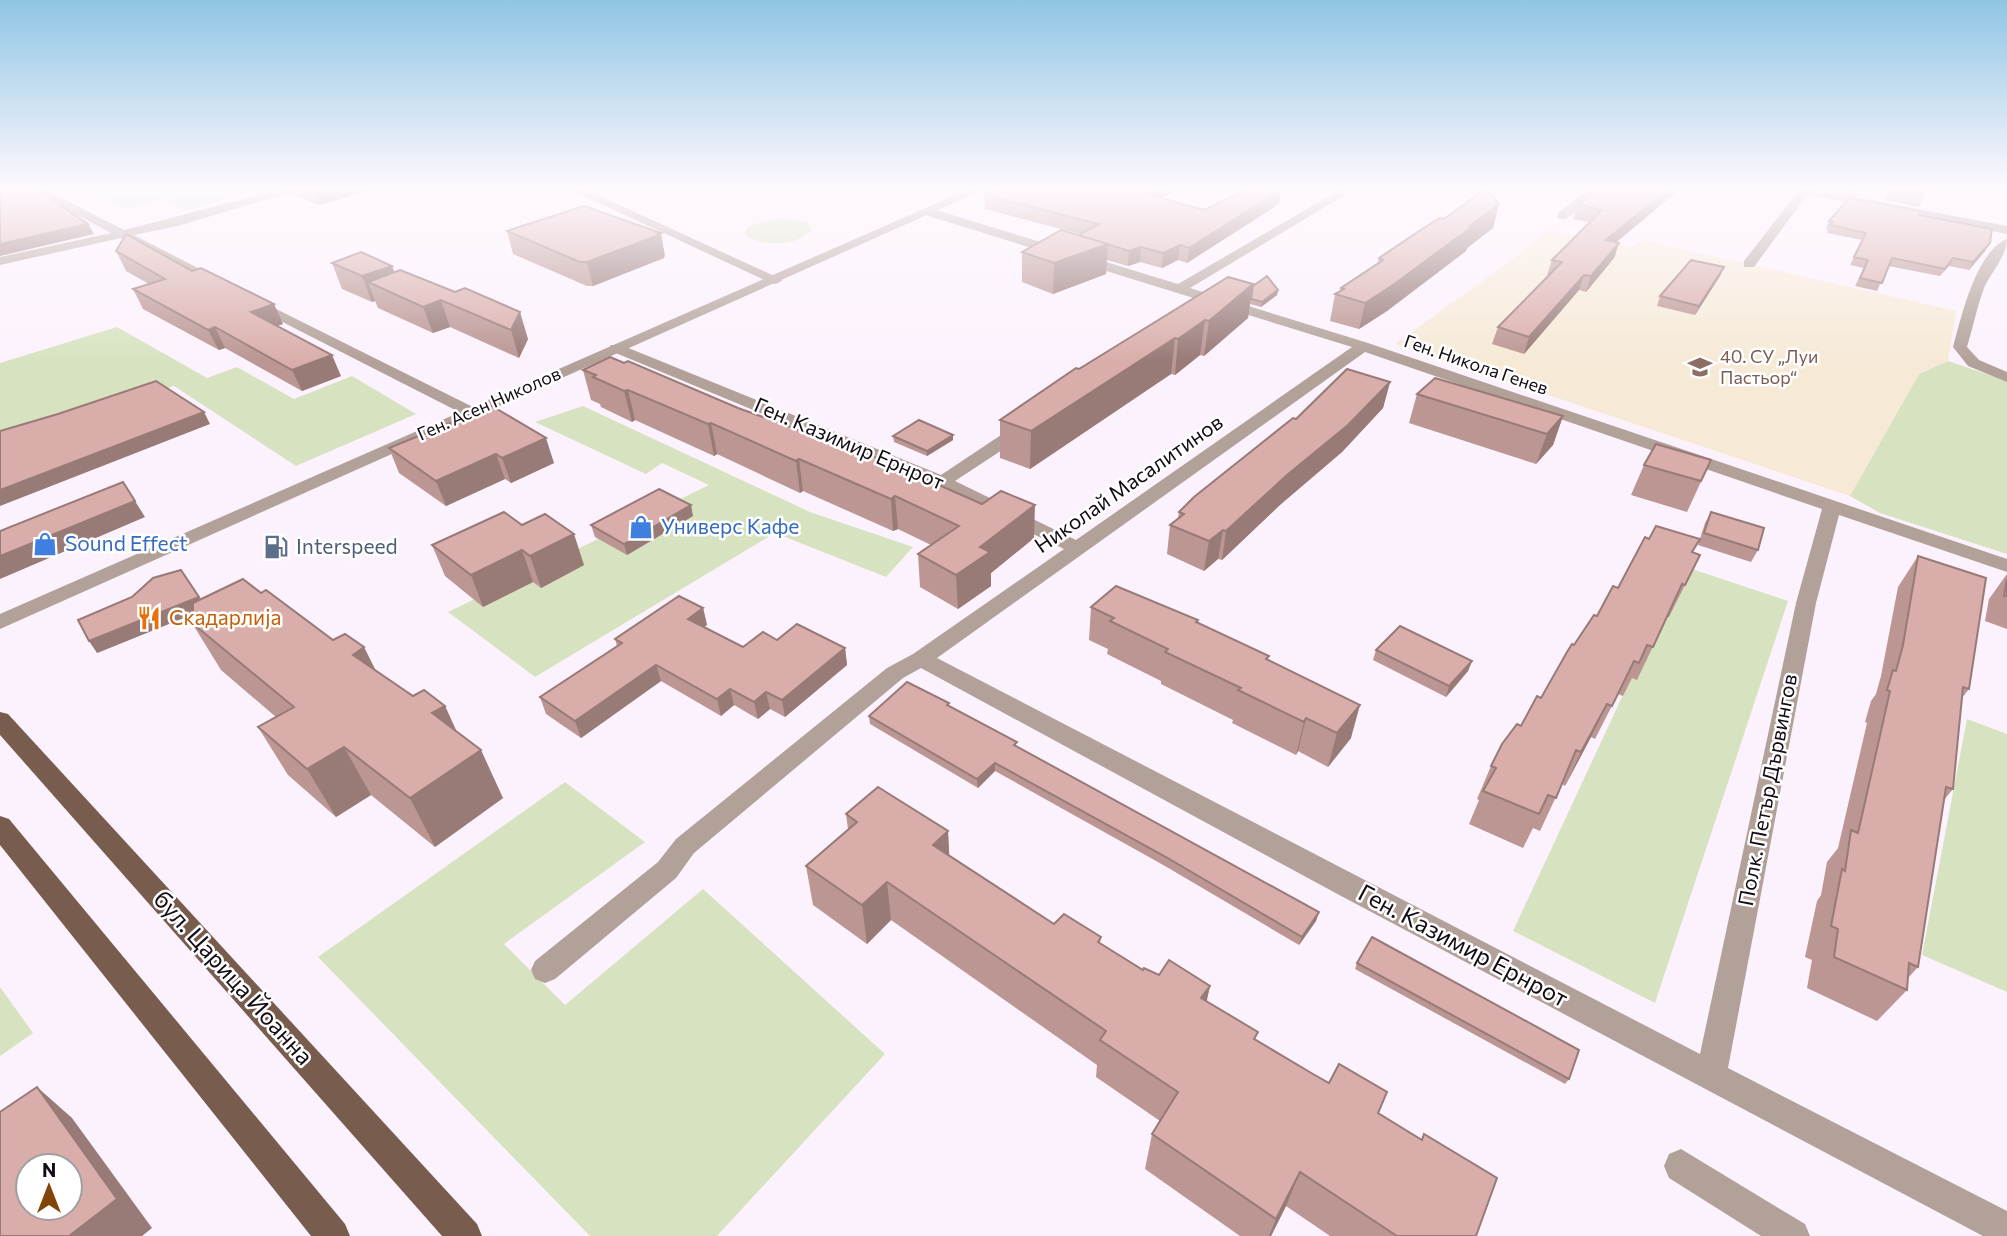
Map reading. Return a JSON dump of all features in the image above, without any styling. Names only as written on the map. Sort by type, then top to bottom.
[{"type":"main road","name":"бул. Царица Йоанна","points":[[0,720],[465,1236]]},
{"type":"main road","points":[[0,826],[333,1236]]},
{"type":"street","points":[[0,261],[65,247]]},
{"type":"street","points":[[147,247],[471,412]]},
{"type":"street","points":[[702,247],[776,280]]},
{"type":"street","name":"Ген. Асен Николов","points":[[0,622],[616,348],[851,247]]},
{"type":"street","name":"Ген. Никола Генев","points":[[1040,247],[1178,290],[1202,304],[1363,346],[2007,566]]},
{"type":"street","points":[[1178,290],[1251,247]]},
{"type":"street","points":[[1749,264],[1761,247]]},
{"type":"street","points":[[2003,247],[1993,255],[1984,273],[1960,347],[1962,353],[1979,366],[2007,377]]},
{"type":"street","name":"Николай Масалитинов","points":[[545,970],[667,870],[685,846],[895,673],[921,659],[1363,346]]},
{"type":"street","name":"Ген. Казимир Ернрот","points":[[616,348],[942,482],[1078,548]]},
{"type":"street","points":[[942,482],[1041,416]]},
{"type":"street","name":"Полк. Петър Дървингов","points":[[1711,1076],[1806,603],[1832,506]]},
{"type":"street","name":"Ген. Казимир Ернрот","points":[[921,659],[1353,889],[2007,1230]]},
{"type":"street","points":[[1681,1166],[1793,1236]]},
{"type":"shaded area","name":"40. СУ „Луи Пастьор“","points":[[1528,247],[1672,247],[1956,311],[1948,361],[1919,374],[1850,496],[1395,344]]},
{"type":"green space","points":[[117,327],[207,378],[237,367],[294,399],[352,376],[416,414],[296,466],[174,386],[0,444],[0,363]]},
{"type":"green space","points":[[1948,361],[2007,381],[2007,554],[1880,513],[1850,496],[1919,374]]},
{"type":"green space","points":[[583,406],[810,512],[913,547],[886,577],[775,533],[535,677],[448,612],[709,485],[662,463],[646,474],[535,422]]},
{"type":"green space","points":[[1683,566],[1788,601],[1655,1003],[1513,931]]},
{"type":"green space","points":[[1967,719],[2007,734],[2007,992],[1922,955]]},
{"type":"green space","points":[[565,782],[645,842],[504,944],[565,1005],[703,889],[885,1054],[717,1236],[590,1236],[318,957]]},
{"type":"green space","points":[[0,987],[33,1033],[0,1056]]},
{"type":"building","points":[[119,247],[149,247],[192,271],[201,268],[274,304],[251,312],[332,355],[292,370],[215,327],[208,330],[133,289],[165,279],[116,251]]},
{"type":"building","points":[[544,247],[628,247],[587,262],[580,262]]},
{"type":"building","points":[[1031,247],[1100,247],[1054,263],[1022,252]]},
{"type":"building","points":[[1115,247],[1176,247],[1163,253],[1141,247],[1129,251]]},
{"type":"building","points":[[1396,247],[1445,247],[1365,303],[1335,294],[1383,260],[1379,258]]},
{"type":"building","points":[[1565,247],[1616,247],[1591,276],[1584,275],[1529,337],[1498,327],[1562,262],[1552,260]]},
{"type":"building","points":[[1859,247],[1987,247],[1973,262],[1953,258],[1945,269],[1892,258],[1882,283],[1860,278],[1868,260],[1854,257]]},
{"type":"building","points":[[361,252],[392,266],[362,276],[332,263]]},
{"type":"building","points":[[1691,260],[1724,267],[1699,306],[1660,296]]},
{"type":"building","points":[[400,270],[455,292],[465,288],[520,312],[511,330],[441,300],[423,307],[368,282]]},
{"type":"building","points":[[1267,276],[1278,290],[1262,302],[1251,299],[1253,286]]},
{"type":"building","points":[[1228,277],[1253,284],[1209,321],[1205,320],[1178,339],[1175,338],[1031,431],[1000,420],[1076,368],[1079,369]]},
{"type":"building","points":[[610,357],[624,363],[628,361],[738,408],[880,459],[982,504],[1001,491],[1035,505],[980,547],[990,552],[956,575],[918,554],[959,526],[895,496],[891,499],[711,423],[628,390],[624,391],[583,370]]},
{"type":"building","points":[[1347,369],[1390,382],[1348,425],[1287,475],[1226,531],[1223,530],[1209,541],[1170,525],[1184,514],[1179,512],[1194,497],[1293,418],[1296,419]]},
{"type":"building","points":[[1435,378],[1563,416],[1547,434],[1417,394]]},
{"type":"building","points":[[156,381],[204,412],[0,490],[0,431]]},
{"type":"building","points":[[492,406],[546,438],[502,458],[496,454],[436,481],[389,448]]},
{"type":"building","points":[[919,420],[953,435],[927,451],[893,436]]},
{"type":"building","points":[[1656,444],[1711,460],[1701,481],[1644,465]]},
{"type":"building","points":[[123,482],[135,501],[0,556],[0,531]]},
{"type":"building","points":[[659,489],[691,505],[624,544],[591,525]]},
{"type":"building","points":[[504,512],[522,525],[545,514],[574,534],[530,556],[522,550],[471,575],[432,545]]},
{"type":"building","points":[[1711,512],[1764,528],[1758,550],[1704,533]]},
{"type":"building","points":[[1656,526],[1700,539],[1692,552],[1700,555],[1685,585],[1682,584],[1653,647],[1647,645],[1639,663],[1634,661],[1612,706],[1607,704],[1581,752],[1576,750],[1556,798],[1548,795],[1539,814],[1483,791],[1496,768],[1491,766],[1502,744],[1517,724],[1521,726],[1537,696],[1541,698],[1572,644],[1574,645],[1594,615],[1597,616],[1613,586],[1618,588],[1645,537],[1649,539]]},
{"type":"building","points":[[1918,556],[1986,578],[1969,689],[1963,687],[1953,789],[1946,787],[1918,967],[1909,963],[1907,990],[1834,957],[1838,929],[1831,926],[1842,869],[1845,871],[1851,830],[1858,833],[1890,691],[1887,690],[1893,670],[1896,671],[1903,645]]},
{"type":"building","points":[[181,570],[199,597],[89,641],[78,620],[132,597],[153,578]]},
{"type":"building","points":[[243,579],[261,593],[266,590],[333,640],[345,634],[364,647],[353,655],[413,696],[424,690],[445,706],[432,713],[481,750],[410,798],[344,747],[307,769],[258,727],[294,707],[192,623],[199,619],[193,614],[193,603]]},
{"type":"building","points":[[1116,586],[1198,620],[1196,622],[1269,656],[1266,659],[1360,705],[1337,733],[1306,718],[1304,722],[1238,690],[1241,688],[1165,652],[1168,649],[1110,621],[1114,618],[1091,607]]},
{"type":"building","points":[[679,596],[703,608],[688,619],[743,647],[763,632],[777,640],[797,624],[845,648],[782,700],[766,692],[754,702],[730,689],[717,699],[656,665],[575,721],[540,697],[622,643],[615,639]]},
{"type":"building","points":[[1400,626],[1472,661],[1449,686],[1376,650]]},
{"type":"building","points":[[907,682],[1017,742],[1014,745],[1319,912],[1302,937],[1166,857],[995,763],[977,779],[869,716]]},
{"type":"building","points":[[878,787],[948,831],[933,845],[1054,924],[1064,914],[1101,937],[1098,942],[1143,970],[1144,968],[1159,975],[1169,960],[1210,986],[1201,998],[1258,1032],[1254,1039],[1329,1083],[1339,1064],[1387,1092],[1378,1113],[1422,1140],[1424,1134],[1497,1178],[1476,1236],[1397,1236],[1300,1172],[1276,1219],[1152,1134],[1178,1092],[1100,1040],[1106,1031],[887,882],[862,905],[806,866],[857,822],[846,814]]},
{"type":"building","points":[[1372,937],[1579,1050],[1569,1079],[1357,963]]},
{"type":"building","points":[[37,1087],[83,1152],[14,1152],[14,1222],[84,1222],[84,1153],[117,1199],[69,1236],[0,1236],[0,1112]]},
{"type":"place","name":"40. СУ „Луи Пастьор“","points":[[1700,367]]},
{"type":"place","name":"Универс Кафе","points":[[641,527]]},
{"type":"place","name":"Sound Effect","points":[[45,544]]},
{"type":"place","name":"Interspeed","points":[[276,547]]},
{"type":"place","name":"Скадарлиjа","points":[[149,618]]}]
